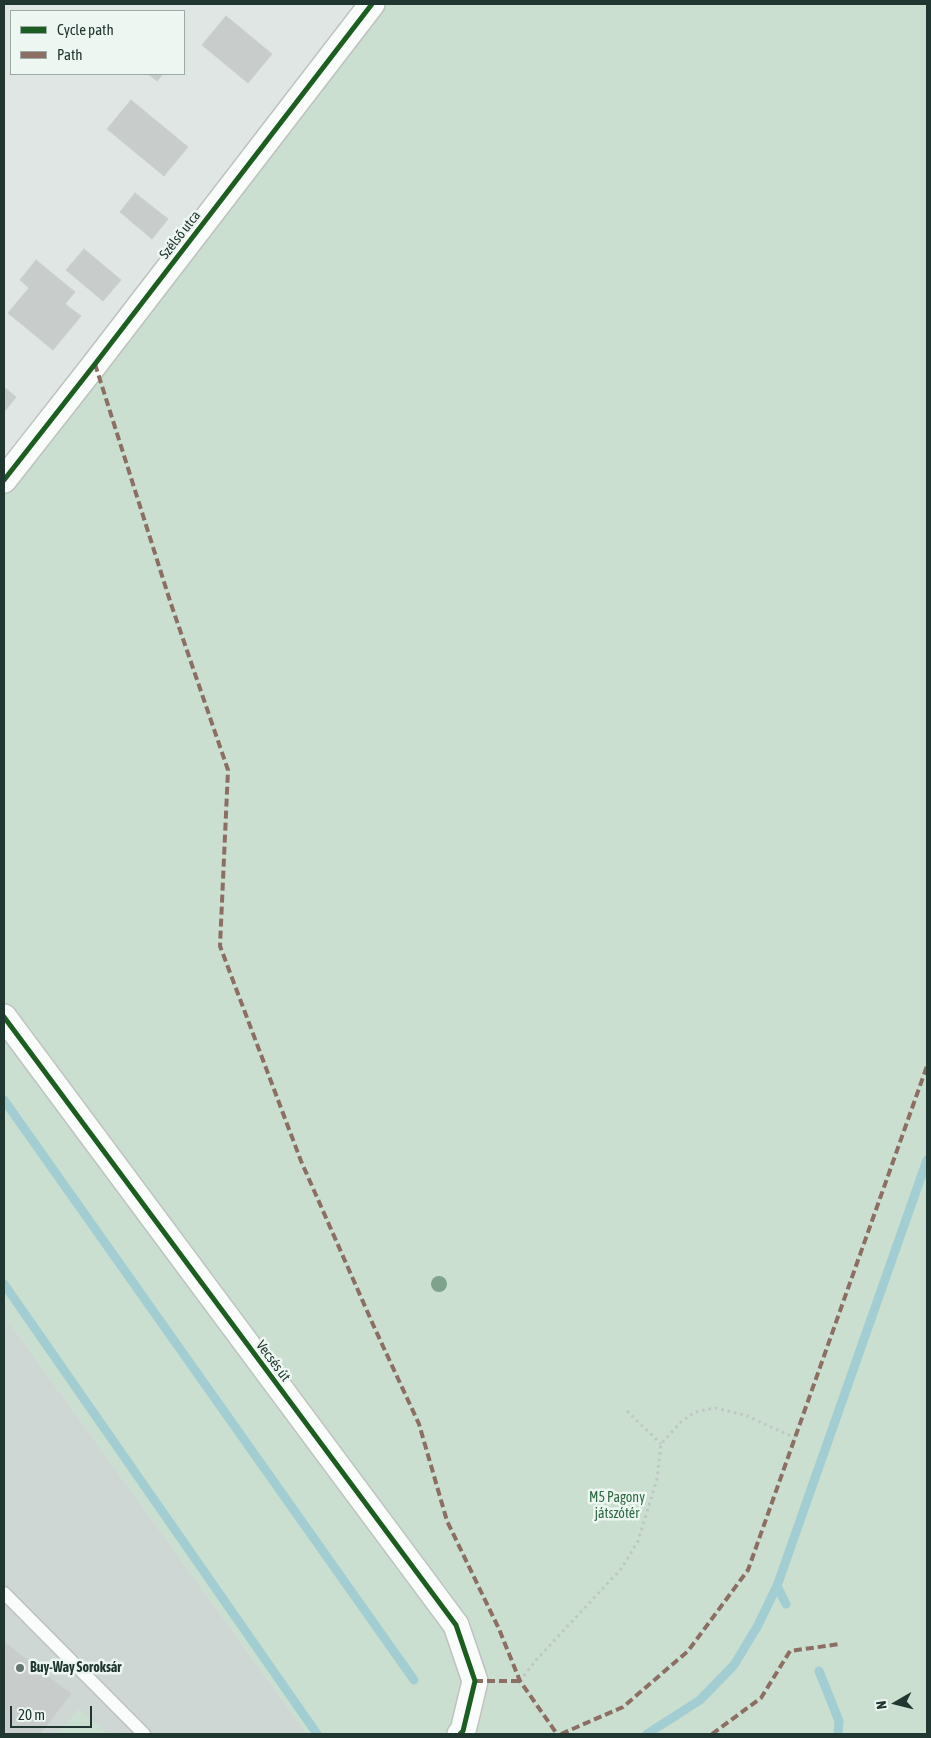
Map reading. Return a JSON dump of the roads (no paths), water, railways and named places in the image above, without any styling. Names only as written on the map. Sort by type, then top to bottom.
[{"type":"street","name":"Szélső utca","points":[[4,480],[372,4]]},
{"type":"street","name":"Vecsés út","points":[[4,1016],[456,1626],[475,1681],[463,1730],[460,1734]]},
{"type":"lane","points":[[4,1593],[144,1734]]},
{"type":"waterway","points":[[4,1100],[414,1680]]},
{"type":"waterway","points":[[647,1734],[700,1700],[734,1665],[757,1627],[777,1586],[927,1160]]},
{"type":"waterway","points":[[4,1284],[317,1734]]},
{"type":"waterway","points":[[777,1586],[786,1604]]},
{"type":"waterway","points":[[819,1671],[839,1721],[838,1734]]},
{"type":"place","name":"Buy-Way Soroksár","points":[[20,1668]]},
{"type":"park label","name":"M5 Pagony játszótér","points":[[617,1506]]}]
